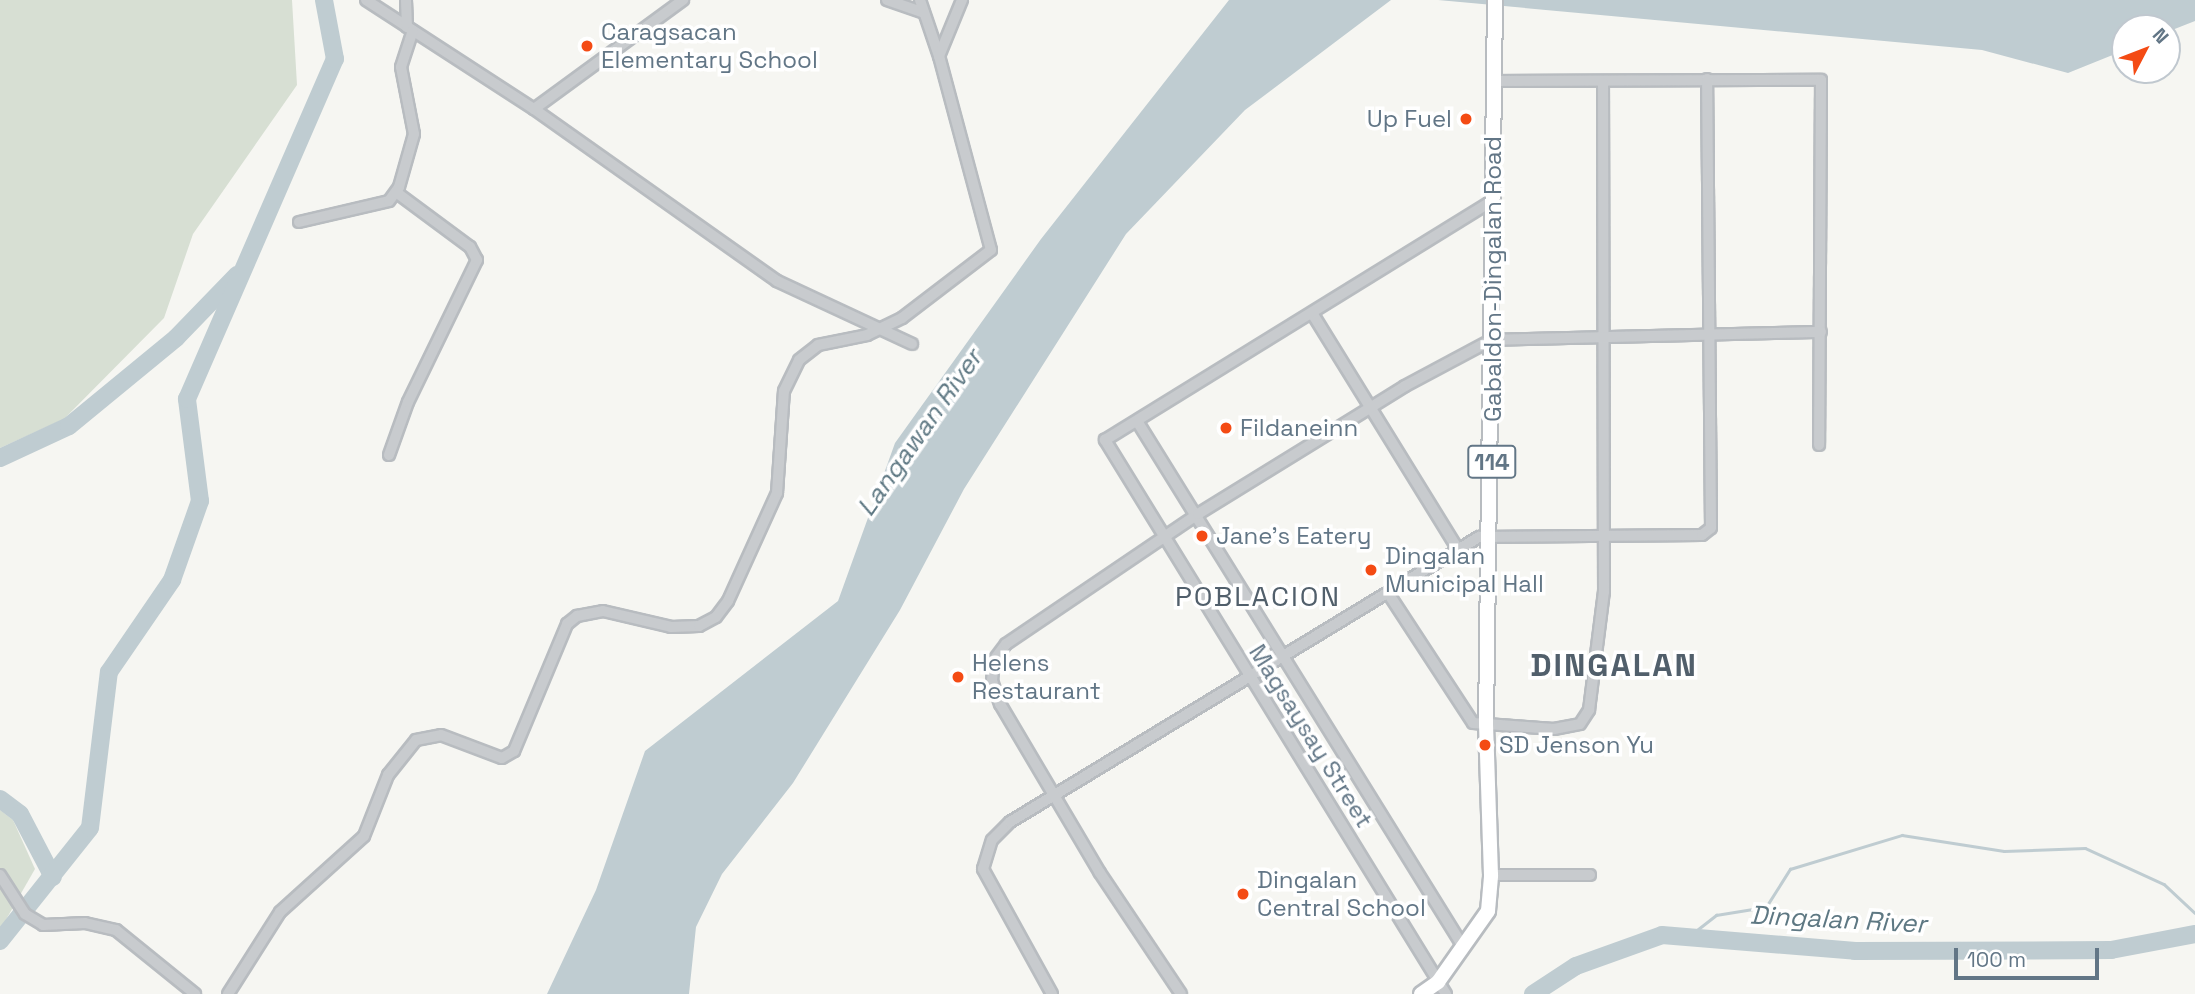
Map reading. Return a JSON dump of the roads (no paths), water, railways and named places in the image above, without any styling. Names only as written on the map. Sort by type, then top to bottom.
[{"type":"main road","name":"Gabaldon-Dingalan Road","points":[[1421,994],[1442,988],[1488,911],[1491,876],[1486,725],[1492,534],[1491,340],[1495,6]]},
{"type":"street","points":[[366,0],[534,109],[777,281],[912,344]]},
{"type":"street","points":[[299,222],[389,201],[396,192],[414,134],[401,67],[410,29],[406,0]]},
{"type":"street","points":[[534,109],[682,0]]},
{"type":"street","points":[[887,0],[924,13]]},
{"type":"street","points":[[228,994],[280,912],[364,836],[388,775],[416,740],[441,735],[502,758],[514,751],[567,624],[577,616],[603,611],[671,627],[699,626],[716,617],[728,601],[776,493],[784,391],[791,373],[818,345],[882,329],[991,250],[939,56],[920,0]]},
{"type":"street","points":[[939,56],[962,0]]},
{"type":"street","points":[[1495,80],[1603,83],[1707,79],[1822,80],[1819,445]]},
{"type":"street","points":[[1052,994],[983,869],[983,857],[999,831],[1052,795],[1388,593],[1457,548],[1492,534],[1702,535],[1711,528],[1707,79]]},
{"type":"street","points":[[1388,593],[1461,712],[1473,723],[1574,726],[1588,710],[1603,604],[1603,83]]},
{"type":"street","points":[[389,455],[408,402],[477,260],[470,247],[396,192]]},
{"type":"street","points":[[1137,421],[1492,201]]},
{"type":"street","points":[[1312,313],[1373,407],[1457,548]]},
{"type":"street","points":[[1181,994],[1052,795],[1000,704],[992,681],[994,660],[1022,630],[1198,514],[1373,407],[1491,340],[1821,332]]},
{"type":"street","name":"Magsaysay Street","points":[[1442,988],[1105,440],[1137,421],[1198,514],[1464,948]]},
{"type":"street","points":[[0,875],[25,914],[43,925],[85,923],[116,930],[195,994]]},
{"type":"street","points":[[1491,876],[1590,876]]},
{"type":"water","name":"Langawan River","points":[[1229,0],[1391,0],[1245,110],[1126,234],[964,489],[900,610],[793,783],[722,874],[696,927],[689,994],[547,994],[596,890],[645,751],[838,601],[895,443],[1041,239]]},
{"type":"water","points":[[1438,0],[2195,0],[2195,21],[2181,26],[2181,14],[2111,14],[2111,56],[2068,73],[1982,50]]},
{"type":"waterway","points":[[0,941],[90,828],[109,672],[172,580],[200,501],[187,399],[335,59],[324,0]]},
{"type":"waterway","points":[[0,458],[69,426],[176,338],[237,275]]},
{"type":"waterway","points":[[0,799],[20,814],[53,877]]},
{"type":"waterway","points":[[1688,937],[1716,915],[1766,907],[1790,869],[1902,835],[2004,851],[2085,848],[2164,884],[2195,913]]},
{"type":"waterway","name":"Dingalan River","points":[[1533,994],[1576,966],[1662,935],[1855,951],[2111,950],[2195,934]]},
{"type":"place","name":"Caragsacan Elementary School","points":[[587,46]]},
{"type":"place","name":"Up Fuel","points":[[1466,119]]},
{"type":"place","name":"Fildaneinn","points":[[1226,428]]},
{"type":"place","name":"Jane’s Eatery","points":[[1202,536]]},
{"type":"place","name":"Dingalan Municipal Hall","points":[[1371,570]]},
{"type":"place","name":"Helens Restaurant","points":[[958,677]]},
{"type":"place","name":"SD Jenson Yu","points":[[1485,745]]},
{"type":"place","name":"Dingalan Central School","points":[[1243,894]]},
{"type":"district","name":"POBLACION","points":[[1258,596]]},
{"type":"district","name":"DINGALAN","points":[[1614,665]]}]
